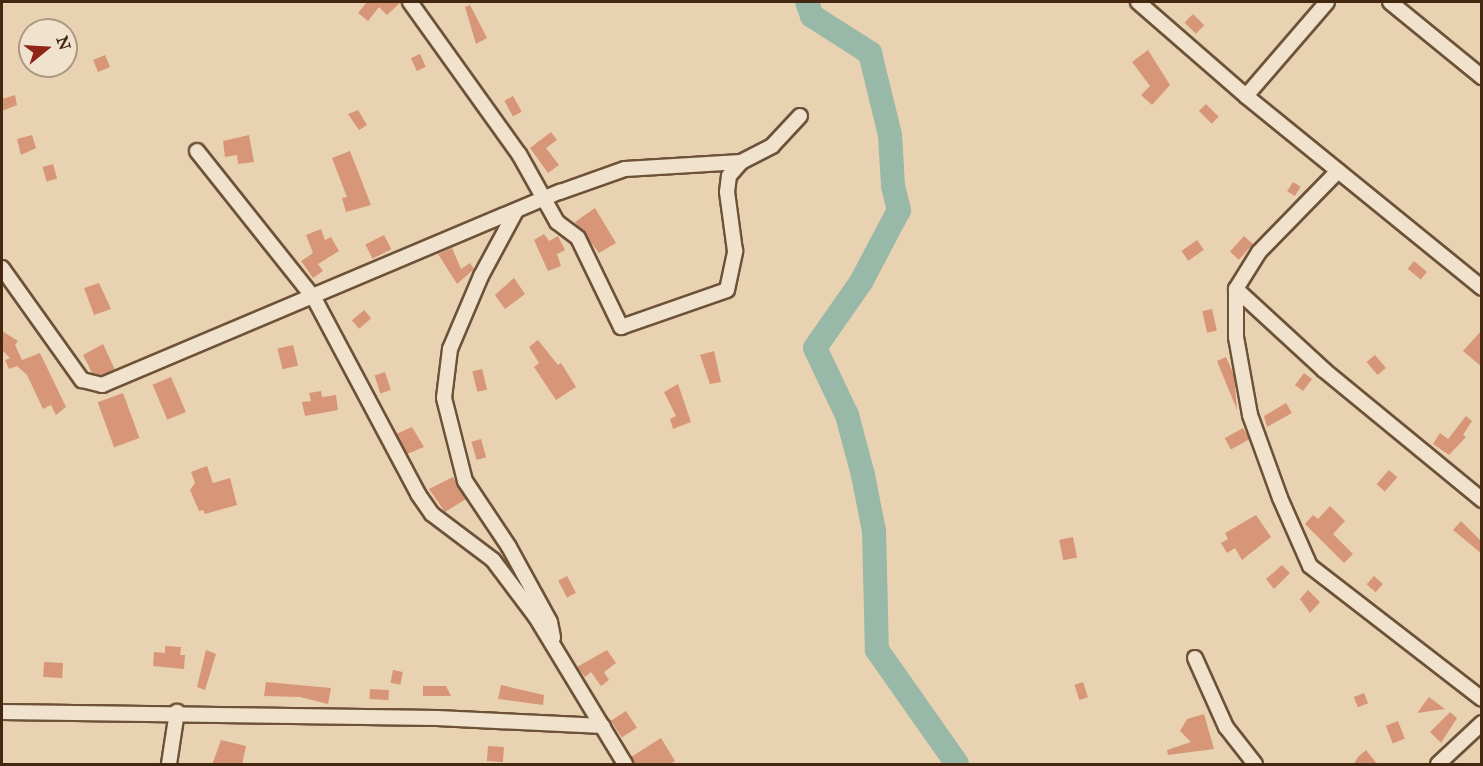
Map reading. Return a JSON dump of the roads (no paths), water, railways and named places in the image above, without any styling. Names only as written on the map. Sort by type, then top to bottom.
[{"type":"street","points":[[410,2],[519,154],[557,222],[578,238],[621,327],[727,290],[735,251],[727,192],[729,176],[741,162],[772,146],[800,116]]},
{"type":"street","points":[[1138,2],[1246,96],[1482,288]]},
{"type":"street","points":[[1246,96],[1327,2]]},
{"type":"street","points":[[1390,2],[1482,77]]},
{"type":"street","points":[[197,151],[314,298],[418,494],[432,514],[493,560],[556,650],[626,765]]},
{"type":"street","points":[[2,268],[82,380],[102,385],[314,298],[545,199],[625,169],[694,161],[741,162]]},
{"type":"street","points":[[1338,171],[1259,252],[1236,289],[1236,337],[1250,415],[1280,498],[1310,566],[1482,699]]},
{"type":"street","points":[[516,211],[481,276],[450,349],[444,398],[465,481],[509,547],[545,612],[556,650]]},
{"type":"street","points":[[1236,289],[1324,370],[1482,500]]},
{"type":"street","points":[[1195,658],[1227,727],[1255,765]]},
{"type":"street","points":[[2,712],[177,712],[603,726]]},
{"type":"street","points":[[169,765],[177,712]]},
{"type":"street","points":[[1438,765],[1482,723]]},
{"type":"waterway","points":[[807,2],[812,16],[870,53],[890,135],[893,186],[899,210],[861,282],[815,348],[847,415],[863,475],[874,531],[877,650],[957,764]]}]
